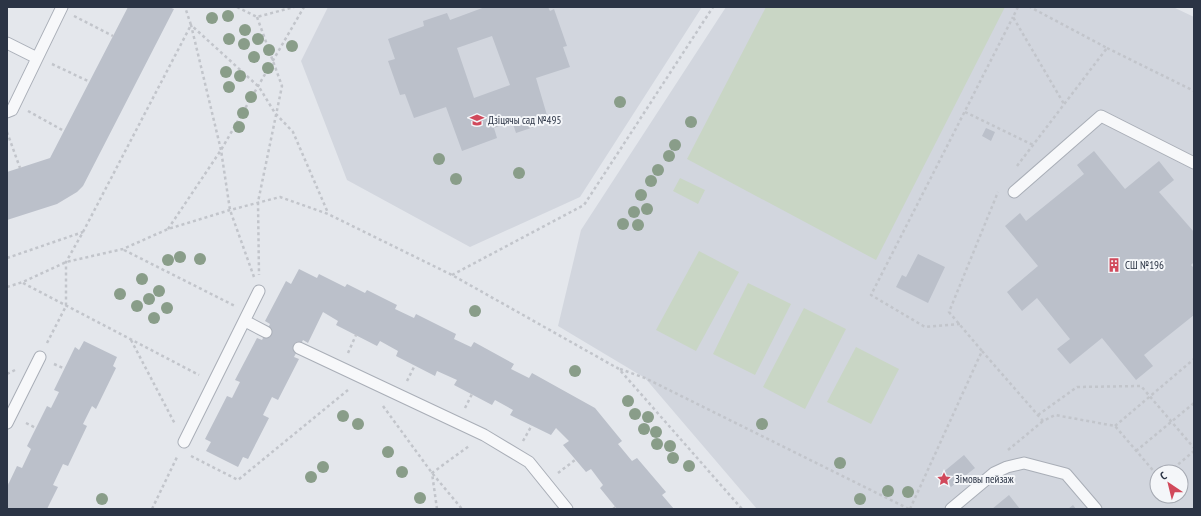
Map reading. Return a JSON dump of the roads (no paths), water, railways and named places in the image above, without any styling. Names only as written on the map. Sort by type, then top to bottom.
[{"type":"lane","points":[[7,112],[12,110],[61,8]]},
{"type":"lane","points":[[7,44],[37,58]]},
{"type":"lane","points":[[1014,192],[1101,116],[1194,163]]},
{"type":"lane","points":[[182,446],[259,291]]},
{"type":"lane","points":[[247,317],[266,332]]},
{"type":"lane","points":[[299,348],[484,435],[529,462],[567,509]]},
{"type":"lane","points":[[7,424],[40,357]]},
{"type":"lane","points":[[951,509],[994,474],[1007,467],[1024,463],[1066,474],[1096,509]]},
{"type":"place","name":"Дзіцячы сад №495","points":[[477,120]]},
{"type":"place","name":"СШ №196","points":[[1114,265]]},
{"type":"place","name":"Зімовы пейзаж","points":[[944,479]]}]
